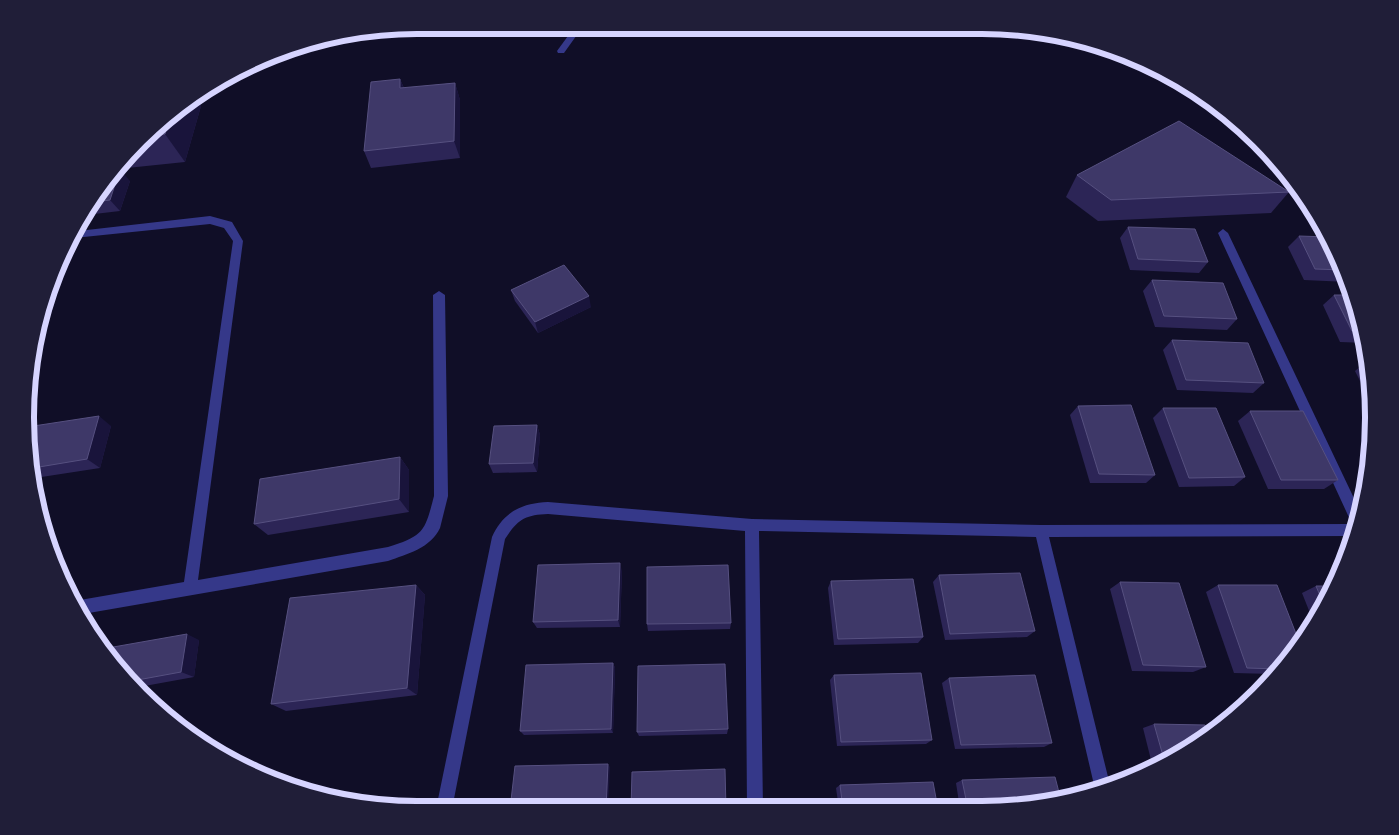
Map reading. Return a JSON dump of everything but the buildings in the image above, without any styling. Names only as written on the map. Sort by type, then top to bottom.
[{"type":"street","points":[[561,51],[573,34]]},
{"type":"street","points":[[80,235],[210,220],[223,222],[231,226],[238,241],[190,588]]},
{"type":"street","points":[[1223,233],[1354,511]]},
{"type":"street","points":[[84,606],[388,554],[415,545],[433,528],[441,496],[439,295]]},
{"type":"street","points":[[446,801],[499,537],[510,520],[528,509],[548,508],[752,525],[1041,531],[1348,530]]},
{"type":"street","points":[[752,525],[755,801]]},
{"type":"street","points":[[1041,531],[1102,782]]}]
